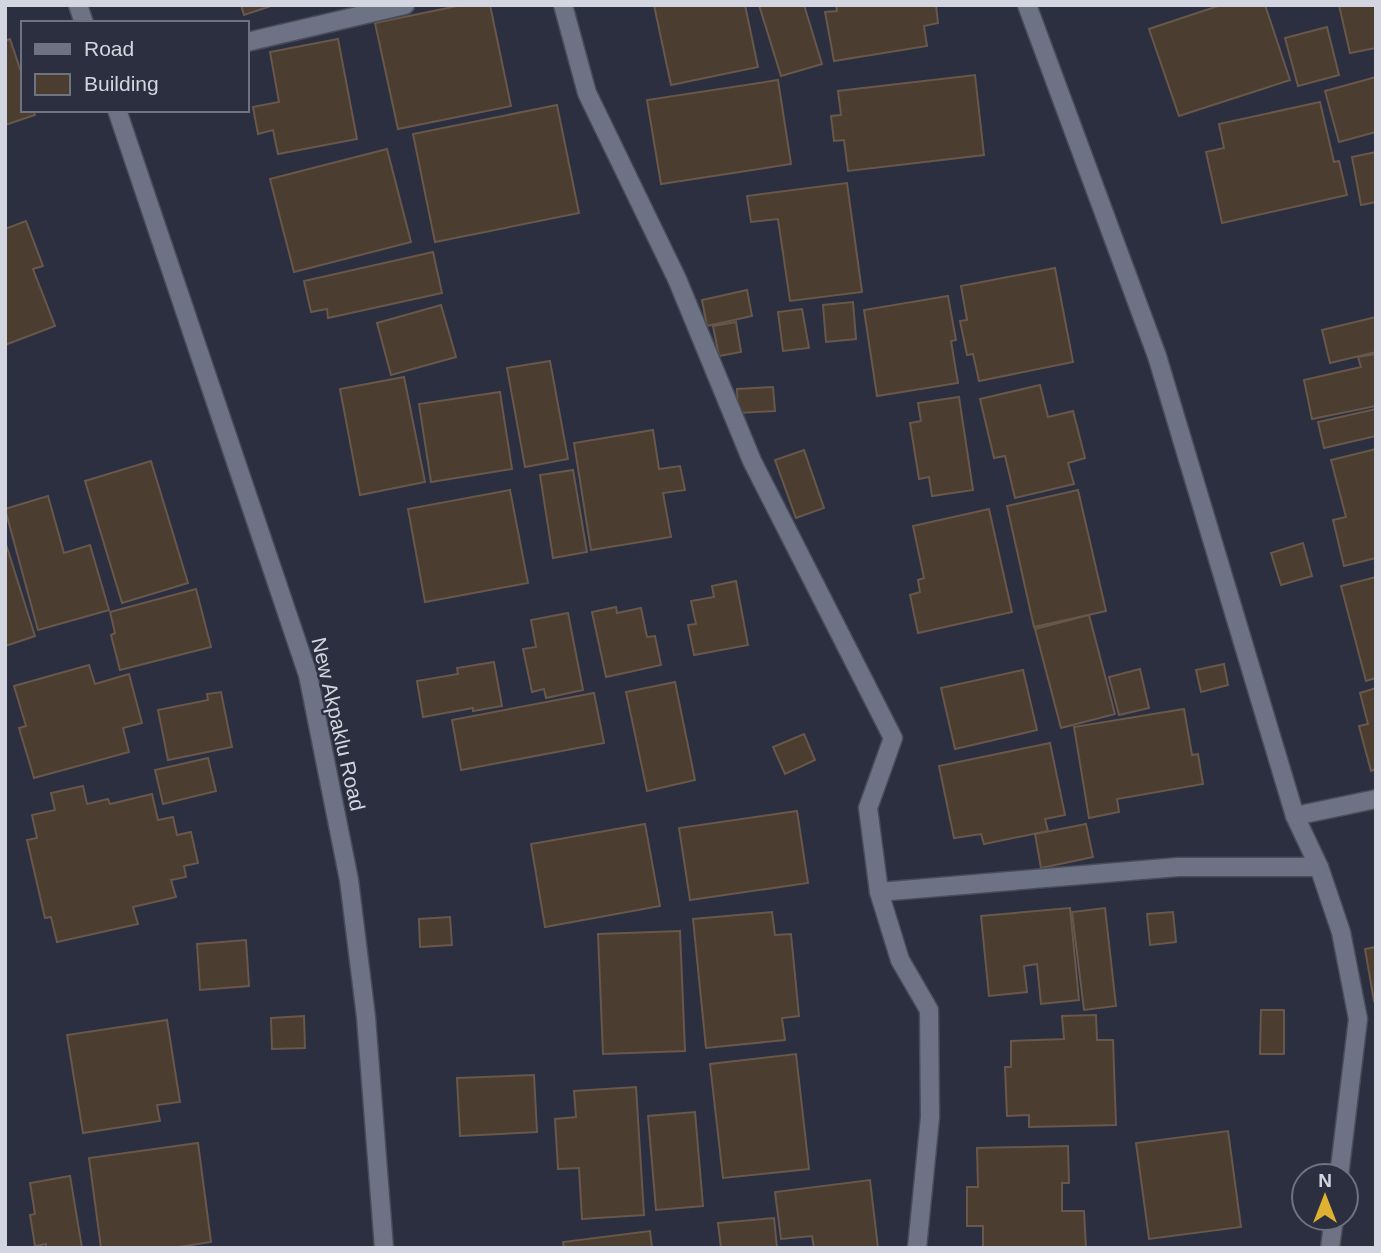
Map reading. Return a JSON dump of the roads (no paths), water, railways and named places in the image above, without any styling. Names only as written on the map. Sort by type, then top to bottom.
[{"type":"street","points":[[248,42],[405,5]]},
{"type":"street","points":[[563,5],[587,93],[677,279],[752,461],[892,738],[868,808],[879,892],[901,960],[929,1010],[930,1117],[917,1248]]},
{"type":"street","points":[[1027,5],[1157,356],[1295,816],[1319,867],[1341,932],[1359,1019],[1341,1162]]},
{"type":"street","name":"New Akpaklu Road","points":[[118,112],[308,675],[349,880],[366,1017],[384,1248]]},
{"type":"street","points":[[1295,816],[1376,799]]},
{"type":"street","points":[[879,892],[1178,867],[1319,867]]}]
